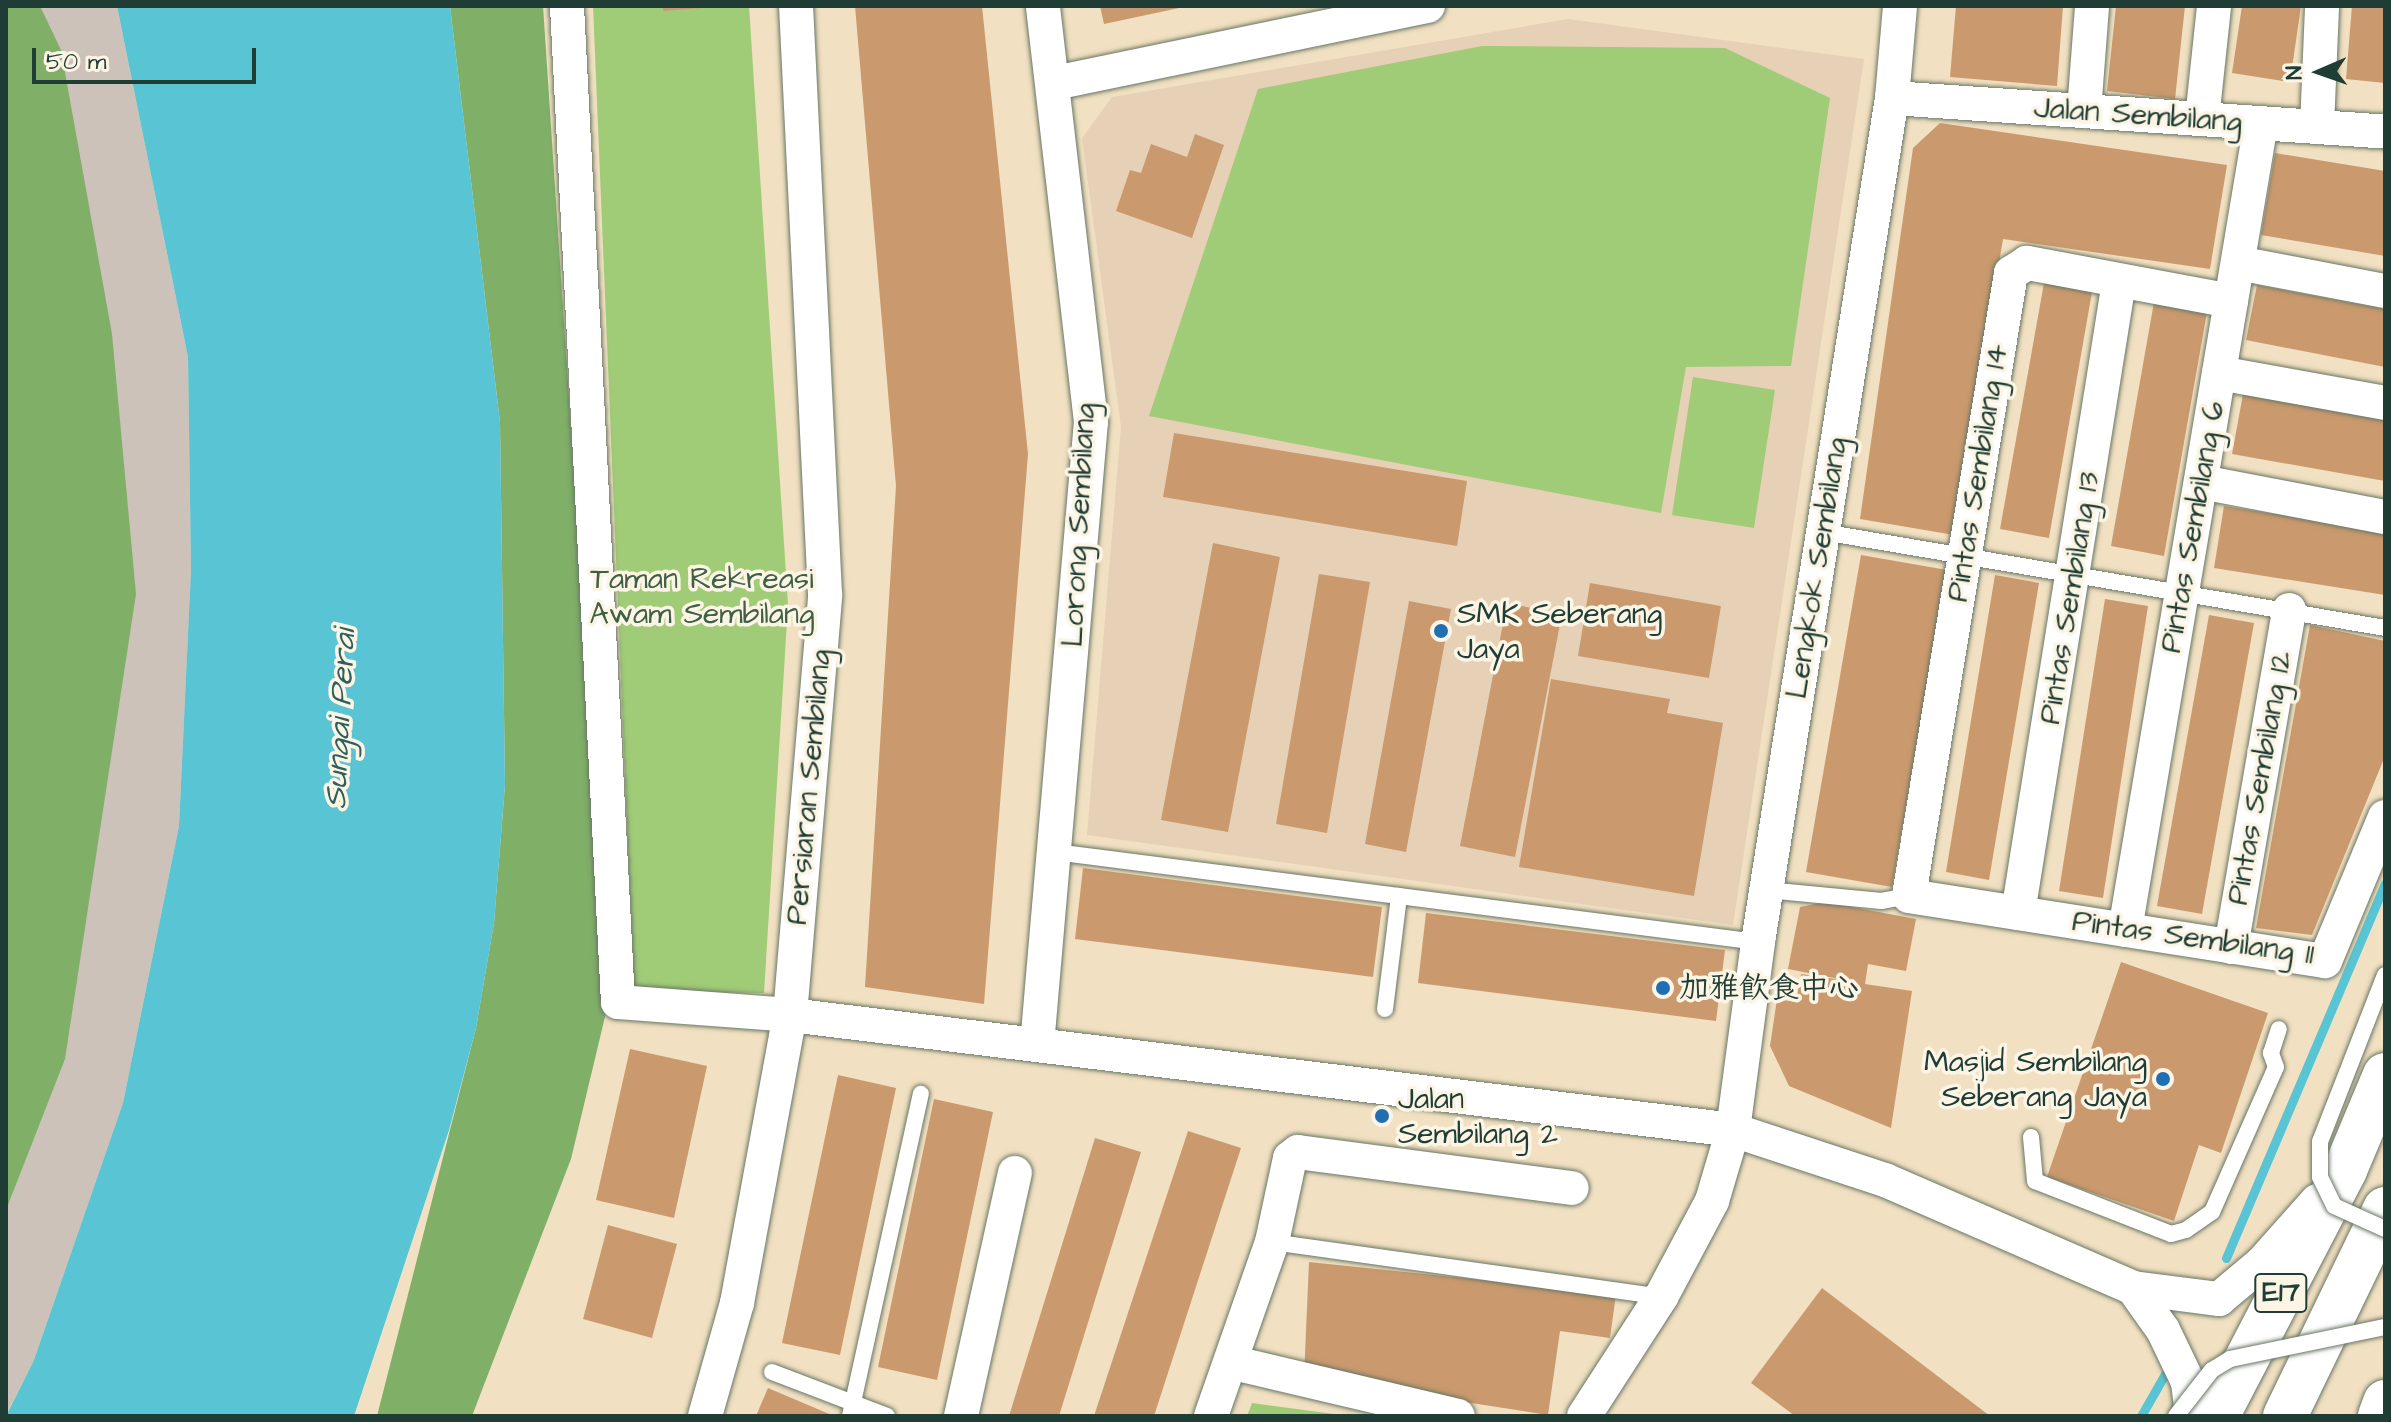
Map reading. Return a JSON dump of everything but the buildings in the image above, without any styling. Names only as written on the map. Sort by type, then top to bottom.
[{"type":"main road","name":"E17","points":[[2217,1416],[2345,1170],[2385,1075]]},
{"type":"main road","name":"E17","points":[[2285,1416],[2385,1209]]},
{"type":"main road","points":[[2380,1416],[2385,1402]]},
{"type":"street","points":[[567,6],[618,1002],[790,1015],[1733,1130],[1885,1180],[2133,1288],[2219,1299],[2262,1263],[2345,1170]]},
{"type":"street","name":"Persiaran Sembilang","points":[[705,1416],[737,1303],[790,1015],[825,594],[796,6]]},
{"type":"street","name":"Lorong Sembilang","points":[[1037,1045],[1091,422],[1055,83],[1043,6]]},
{"type":"street","points":[[1055,83],[1428,6]]},
{"type":"street","name":"Lengkok Sembilang","points":[[1584,1416],[1661,1297],[1712,1201],[1733,1130],[1758,942],[1892,98],[1900,6]]},
{"type":"street","points":[[2084,111],[2092,6]]},
{"type":"street","points":[[2202,119],[2214,6]]},
{"type":"street","points":[[2317,127],[2322,6]]},
{"type":"street","name":"Jalan Sembilang","points":[[1892,98],[2385,132]]},
{"type":"street","name":"Pintas Sembilang 6","points":[[2125,930],[2261,123]]},
{"type":"street","name":"Pintas Sembilang 14","points":[[1909,896],[2011,273],[2027,263],[2231,301]]},
{"type":"street","points":[[2238,263],[2385,291]]},
{"type":"street","name":"Pintas Sembilang 13","points":[[2018,913],[2119,282]]},
{"type":"street","points":[[2219,373],[2385,403]]},
{"type":"street","points":[[2201,482],[2385,517]]},
{"type":"street","name":"Pintas Sembilang 12","points":[[2231,947],[2289,610]]},
{"type":"street","name":"Pintas Sembilang 11","points":[[1909,896],[2325,961],[2385,817]]},
{"type":"street","points":[[1211,1416],[1234,1363],[1272,1242],[1290,1158],[1298,1152],[1572,1188]]},
{"type":"street","points":[[961,1416],[1015,1173]]},
{"type":"street","points":[[2133,1288],[2163,1330],[2188,1382],[2192,1416]]},
{"type":"street","points":[[1234,1363],[1458,1416]]},
{"type":"lane","points":[[1823,532],[2075,571],[2385,628]]},
{"type":"lane","points":[[1055,852],[1758,942]]},
{"type":"lane","points":[[1767,890],[1881,901],[1909,896]]},
{"type":"lane","points":[[1385,1009],[1399,896]]},
{"type":"lane","points":[[2385,975],[2320,1153],[2320,1177],[2334,1206],[2385,1229]]},
{"type":"lane","points":[[2031,1137],[2035,1181],[2171,1234],[2186,1230],[2212,1212],[2276,1067],[2271,1053],[2279,1029]]},
{"type":"lane","points":[[852,1411],[921,1094]]},
{"type":"lane","points":[[1272,1242],[1661,1297]]},
{"type":"lane","points":[[2176,1416],[2212,1370],[2230,1359],[2385,1327]]},
{"type":"lane","points":[[772,1372],[852,1411],[887,1416]]},
{"type":"shaded area","points":[[6,6],[117,6],[188,357],[191,570],[179,826],[123,1103],[34,1360],[6,1415]]},
{"type":"shaded area","name":"SMK Seberang Jaya","points":[[1568,19],[1864,59],[1733,925],[1087,835],[1121,427],[1082,138],[1112,97]]},
{"type":"green space","points":[[6,6],[40,6],[61,50],[112,334],[136,594],[65,1059],[6,1210]]},
{"type":"green space","points":[[450,6],[543,6],[609,1000],[571,1159],[472,1416],[377,1416],[476,1028],[494,923],[505,785],[500,422]]},
{"type":"green space","name":"Taman Rekreasi Awam Sembilang","points":[[593,6],[749,6],[788,605],[764,993],[634,991]]},
{"type":"green space","points":[[1482,46],[1725,48],[1830,98],[1791,366],[1686,367],[1661,513],[1149,416],[1258,89]]},
{"type":"green space","points":[[1693,377],[1775,390],[1754,528],[1672,515]]},
{"type":"green space","points":[[1252,1403],[1349,1416],[1247,1416]]},
{"type":"water","name":"Sungai Perai","points":[[117,6],[450,6],[500,422],[505,785],[494,923],[476,1028],[449,1130],[354,1416],[6,1416],[34,1360],[123,1103],[179,826],[191,570],[188,357]]},
{"type":"waterway","points":[[2226,1258],[2385,883]]},
{"type":"waterway","points":[[2141,1416],[2165,1374]]},
{"type":"place","name":"SMK Seberang Jaya","points":[[1441,631]]},
{"type":"place","name":"加雅飲食中心","points":[[1663,988]]},
{"type":"place","name":"Masjid Sembilang Seberang Jaya","points":[[2163,1079]]},
{"type":"place","name":"Jalan Sembilang 2","points":[[1382,1116]]}]
